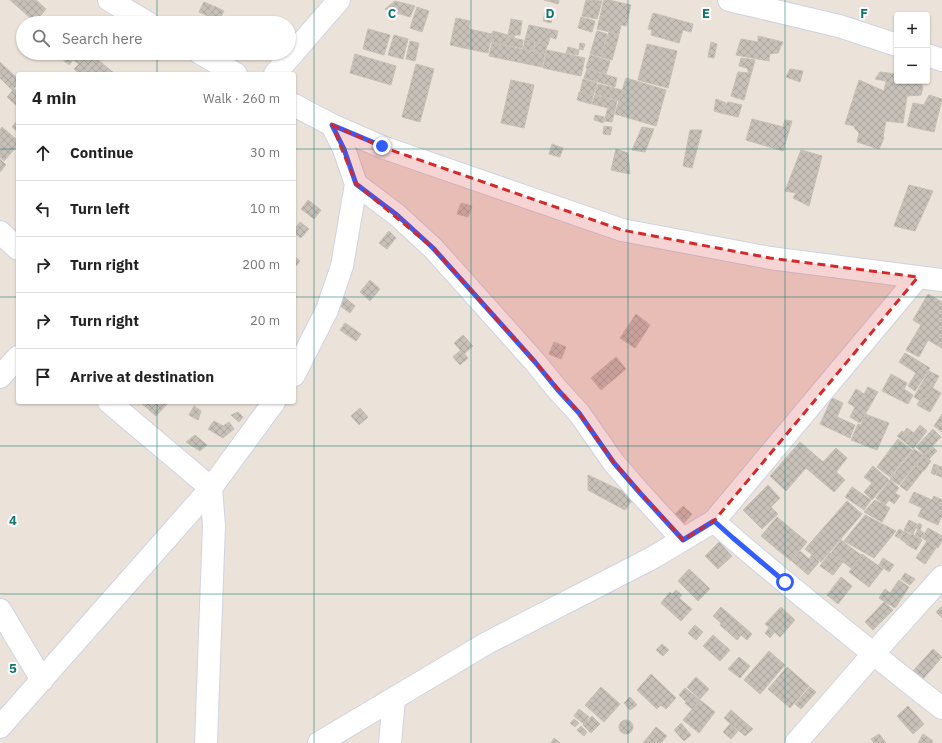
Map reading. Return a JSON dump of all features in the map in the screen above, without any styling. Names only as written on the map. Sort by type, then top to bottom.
[{"type":"street","points":[[109,0],[136,16]]},
{"type":"street","points":[[296,50],[339,0]]},
{"type":"street","points":[[729,0],[839,26],[894,44]]},
{"type":"street","points":[[930,56],[942,60]]},
{"type":"street","points":[[212,60],[233,72]]},
{"type":"street","points":[[277,72],[287,60]]},
{"type":"street","points":[[296,106],[332,125],[382,146],[622,230],[770,258],[942,280]]},
{"type":"street","points":[[296,371],[327,310],[342,266],[356,184],[344,149],[332,125]]},
{"type":"street","points":[[356,184],[397,215],[433,248],[579,413],[614,463],[683,540]]},
{"type":"street","points":[[0,232],[16,247]]},
{"type":"street","points":[[319,743],[487,643],[654,557],[714,521],[918,277]]},
{"type":"street","points":[[0,377],[16,359]]},
{"type":"street","points":[[111,404],[211,488],[214,525],[206,743]]},
{"type":"street","points":[[0,727],[211,488],[273,404]]},
{"type":"street","points":[[714,521],[873,654],[942,708]]},
{"type":"street","points":[[796,743],[942,577]]},
{"type":"street","points":[[0,610],[42,680]]},
{"type":"street","points":[[390,743],[394,699]]},
{"type":"highlighted area","points":[[332,125],[382,147],[622,230],[770,258],[918,277],[714,521],[683,540],[614,463],[579,413],[433,248],[356,184]]},
{"type":"building","points":[[10,0],[36,0],[46,9],[40,16],[28,16]]},
{"type":"building","points":[[544,0],[559,0],[558,4]]},
{"type":"building","points":[[586,0],[602,1],[597,19],[582,16]]},
{"type":"building","points":[[604,0],[631,5],[626,26],[621,25],[619,34],[597,29]]},
{"type":"building","points":[[395,1],[415,6],[410,17],[385,9]]},
{"type":"building","points":[[204,2],[213,6],[208,16],[199,12]]},
{"type":"building","points":[[214,6],[224,11],[221,16],[209,16]]},
{"type":"building","points":[[417,7],[429,11],[422,32],[410,28]]},
{"type":"building","points":[[545,12],[553,15],[551,23],[543,21]]},
{"type":"building","points":[[653,13],[693,24],[691,32],[683,30],[679,43],[651,35],[652,30],[648,29]]},
{"type":"building","points":[[581,17],[595,21],[592,32],[578,28]]},
{"type":"building","points":[[456,18],[470,21],[469,29],[492,34],[488,53],[450,45]]},
{"type":"building","points":[[511,19],[522,21],[520,35],[515,35],[514,38],[508,36]]},
{"type":"building","points":[[529,25],[558,31],[556,39],[550,37],[548,45],[525,40]]},
{"type":"building","points":[[368,29],[390,35],[384,55],[363,49]]},
{"type":"building","points":[[493,31],[508,35],[505,45],[491,42]]},
{"type":"building","points":[[597,31],[607,34],[601,57],[590,54]]},
{"type":"building","points":[[609,32],[619,35],[612,60],[601,57]]},
{"type":"building","points":[[394,35],[408,39],[403,59],[388,55]]},
{"type":"building","points":[[758,36],[783,42],[778,53],[770,54],[769,61],[736,55],[741,39],[758,42]]},
{"type":"building","points":[[507,37],[523,40],[522,48],[506,45]]},
{"type":"building","points":[[525,40],[535,42],[533,51],[523,49]]},
{"type":"building","points":[[410,41],[419,43],[415,61],[406,59]]},
{"type":"building","points":[[536,42],[547,45],[545,54],[534,52]]},
{"type":"building","points":[[711,42],[717,44],[714,58],[708,57]]},
{"type":"building","points":[[492,43],[545,54],[542,67],[489,56]]},
{"type":"building","points":[[580,43],[585,44],[583,50],[579,49]]},
{"type":"building","points":[[647,44],[677,51],[668,88],[638,80]]},
{"type":"building","points":[[568,47],[579,50],[578,55],[566,53]]},
{"type":"building","points":[[547,50],[585,58],[581,76],[543,68]]},
{"type":"building","points":[[355,54],[396,66],[391,85],[350,73]]},
{"type":"building","points":[[590,55],[610,61],[606,74],[586,68]]},
{"type":"building","points":[[741,58],[755,60],[744,100],[731,96],[738,72],[749,73],[747,68],[739,66]]},
{"type":"building","points":[[63,60],[73,60],[69,65]]},
{"type":"building","points":[[73,60],[95,60],[84,72],[77,72],[74,69],[79,64]]},
{"type":"building","points":[[96,60],[98,60],[113,72],[85,72]]},
{"type":"building","points":[[0,62],[16,77],[16,86],[12,90],[0,78]]},
{"type":"building","points":[[416,64],[434,69],[420,122],[402,117]]},
{"type":"building","points":[[587,69],[617,78],[615,87],[584,78]]},
{"type":"building","points":[[790,69],[803,71],[800,82],[786,77]]},
{"type":"building","points":[[880,72],[894,74],[894,84],[921,84],[923,87],[921,95],[907,96],[903,123],[886,121],[883,136],[884,138],[879,149],[857,142],[859,133],[854,126],[845,124],[859,80],[884,91],[886,81],[875,79]]},
{"type":"building","points":[[626,78],[666,90],[656,126],[615,114]]},
{"type":"building","points":[[583,79],[597,83],[593,96],[580,92]]},
{"type":"building","points":[[511,80],[534,85],[524,128],[501,123]]},
{"type":"building","points":[[598,84],[622,90],[619,101],[595,94]]},
{"type":"building","points":[[14,89],[16,90],[16,105],[7,97]]},
{"type":"building","points":[[579,92],[593,96],[591,104],[577,100]]},
{"type":"building","points":[[595,95],[617,101],[612,122],[604,121],[608,108],[592,104]]},
{"type":"building","points":[[929,95],[942,99],[934,132],[907,126],[913,103],[924,105]]},
{"type":"building","points":[[716,99],[726,103],[721,113],[714,111]]},
{"type":"building","points":[[728,102],[742,105],[738,117],[721,113]]},
{"type":"building","points":[[595,115],[604,117],[603,123],[594,120]]},
{"type":"building","points":[[752,119],[783,127],[785,120],[792,121],[783,151],[746,140]]},
{"type":"building","points":[[16,122],[16,130],[12,127]]},
{"type":"building","points":[[604,126],[612,127],[610,135],[603,134]]},
{"type":"building","points":[[2,127],[16,139],[16,147],[4,161],[0,157],[0,130]]},
{"type":"building","points":[[642,127],[654,129],[645,152],[632,150]]},
{"type":"building","points":[[690,130],[702,130],[692,168],[683,166]]},
{"type":"building","points":[[552,144],[563,148],[560,157],[549,154]]},
{"type":"building","points":[[616,149],[628,153],[630,174],[611,170]]},
{"type":"building","points":[[801,150],[822,156],[809,206],[793,198],[796,193],[785,191]]},
{"type":"building","points":[[0,159],[6,165],[0,172]]},
{"type":"building","points":[[909,185],[933,191],[915,231],[894,226]]},
{"type":"building","points":[[308,200],[321,210],[314,219],[301,209]]},
{"type":"building","points":[[461,203],[472,206],[468,217],[457,214]]},
{"type":"building","points":[[300,222],[309,229],[301,238],[296,234],[296,227]]},
{"type":"building","points":[[389,231],[396,238],[387,249],[379,243]]},
{"type":"building","points":[[296,258],[300,261],[296,266]]},
{"type":"building","points":[[370,280],[380,289],[370,301],[360,292]]},
{"type":"building","points":[[928,294],[942,302],[942,348],[928,340],[919,357],[906,350],[921,325],[913,320]]},
{"type":"building","points":[[344,297],[355,306],[350,313],[339,305]]},
{"type":"building","points":[[636,314],[650,325],[635,348],[620,338]]},
{"type":"building","points":[[345,323],[361,334],[356,341],[340,330]]},
{"type":"building","points":[[463,335],[473,346],[464,354],[454,343]]},
{"type":"building","points":[[554,342],[566,347],[561,359],[549,354]]},
{"type":"building","points":[[461,350],[468,358],[460,365],[453,357]]},
{"type":"building","points":[[905,353],[930,368],[915,391],[908,386],[916,373],[899,362]]},
{"type":"building","points":[[616,357],[626,369],[601,390],[591,378]]},
{"type":"building","points":[[929,371],[939,376],[924,403],[914,397]]},
{"type":"building","points":[[891,374],[907,383],[904,389],[913,395],[908,404],[882,391]]},
{"type":"building","points":[[928,385],[941,393],[930,412],[917,405]]},
{"type":"building","points":[[868,387],[878,392],[860,423],[850,417],[855,407],[848,403],[856,389],[864,394]]},
{"type":"building","points":[[832,398],[843,403],[837,417],[855,425],[850,438],[820,424]]},
{"type":"building","points":[[142,404],[167,404],[156,416]]},
{"type":"building","points":[[194,406],[201,411],[198,420],[189,415]]},
{"type":"building","points":[[360,408],[368,417],[359,425],[351,416]]},
{"type":"building","points":[[238,412],[243,417],[239,422],[231,415]]},
{"type":"building","points":[[865,414],[889,423],[877,450],[851,440],[858,424],[861,425]]},
{"type":"building","points":[[942,414],[942,432],[934,426]]},
{"type":"building","points":[[214,421],[223,426],[229,422],[234,429],[223,438],[208,429]]},
{"type":"building","points":[[920,425],[927,431],[913,449],[906,443]]},
{"type":"building","points":[[907,428],[914,433],[911,437],[904,432]]},
{"type":"building","points":[[933,429],[941,437],[924,455],[916,447]]},
{"type":"building","points":[[902,431],[910,437],[906,443],[897,436]]},
{"type":"building","points":[[195,435],[207,445],[200,451],[186,442]]},
{"type":"building","points":[[898,439],[912,450],[890,477],[877,467]]},
{"type":"building","points":[[800,442],[823,462],[836,448],[847,458],[836,472],[845,480],[834,492],[806,468],[786,491],[770,476]]},
{"type":"building","points":[[933,447],[937,451],[929,459],[925,455]]},
{"type":"building","points":[[914,449],[923,455],[899,485],[890,479]]},
{"type":"building","points":[[924,455],[931,461],[924,471],[916,465]]},
{"type":"building","points":[[934,464],[939,466],[935,475],[931,473]]},
{"type":"building","points":[[916,465],[923,471],[907,491],[900,486]]},
{"type":"building","points":[[873,466],[889,480],[872,500],[864,492],[872,483],[864,477]]},
{"type":"building","points":[[940,466],[942,467],[942,477],[936,475]]},
{"type":"building","points":[[588,475],[635,497],[625,510],[588,490]]},
{"type":"building","points":[[890,480],[899,488],[895,493],[900,496],[894,504],[889,500],[885,505],[876,498]]},
{"type":"building","points":[[768,485],[780,498],[771,507],[778,514],[762,529],[743,510]]},
{"type":"building","points":[[852,487],[871,500],[864,510],[845,497]]},
{"type":"building","points":[[914,492],[932,500],[934,496],[942,500],[942,518],[941,517],[938,525],[918,516],[922,508],[909,502]]},
{"type":"building","points":[[875,500],[890,508],[882,522],[864,512]]},
{"type":"building","points":[[847,501],[862,514],[821,562],[805,549]]},
{"type":"building","points":[[683,506],[692,514],[684,523],[675,514]]},
{"type":"building","points":[[865,515],[896,531],[874,558],[844,541]]},
{"type":"building","points":[[777,517],[807,542],[791,561],[761,536]]},
{"type":"building","points":[[909,520],[917,524],[913,534],[904,530]]},
{"type":"building","points":[[919,523],[922,525],[920,530],[916,528]]},
{"type":"building","points":[[928,528],[942,536],[942,541],[938,548],[922,538]]},
{"type":"building","points":[[899,529],[903,531],[899,538],[895,536]]},
{"type":"building","points":[[918,529],[924,533],[921,538],[915,535]]},
{"type":"building","points":[[904,531],[911,535],[906,543],[900,539]]},
{"type":"building","points":[[912,534],[922,540],[916,550],[906,544]]},
{"type":"building","points":[[841,540],[861,555],[851,568],[831,553]]},
{"type":"building","points":[[927,541],[936,548],[925,564],[916,558]]},
{"type":"building","points":[[719,542],[732,556],[718,569],[705,556]]},
{"type":"building","points":[[800,551],[809,559],[812,555],[819,562],[808,575],[792,561]]},
{"type":"building","points":[[830,553],[843,562],[833,575],[820,566]]},
{"type":"building","points":[[862,554],[883,569],[869,587],[849,572]]},
{"type":"building","points":[[883,558],[894,565],[889,572],[879,565]]},
{"type":"building","points":[[689,569],[710,589],[698,601],[678,581]]},
{"type":"building","points":[[905,573],[915,579],[910,585],[901,579]]},
{"type":"building","points":[[841,577],[852,586],[838,604],[827,595]]},
{"type":"building","points":[[899,580],[909,587],[895,608],[879,598],[885,589],[890,593]]},
{"type":"building","points":[[676,590],[682,595],[679,598],[692,609],[681,621],[661,603],[670,592],[672,594]]},
{"type":"building","points":[[884,602],[893,610],[873,630],[865,622]]},
{"type":"building","points":[[942,606],[942,618],[936,612]]},
{"type":"building","points":[[721,607],[752,634],[747,640],[741,635],[737,640],[720,625],[721,623],[713,616]]},
{"type":"building","points":[[781,607],[795,620],[780,637],[765,624]]},
{"type":"building","points":[[695,625],[703,632],[696,640],[688,633]]},
{"type":"building","points":[[769,628],[774,633],[770,638],[765,633]]},
{"type":"building","points":[[713,635],[730,650],[720,661],[703,646]]},
{"type":"building","points":[[662,644],[669,650],[663,656],[656,650]]},
{"type":"building","points":[[933,649],[942,657],[923,679],[913,671]]},
{"type":"building","points":[[769,651],[785,665],[760,694],[744,680]]},
{"type":"building","points":[[739,657],[750,666],[740,678],[728,669]]},
{"type":"building","points":[[787,667],[809,686],[790,708],[768,689]]},
{"type":"building","points":[[651,674],[676,698],[666,709],[661,705],[657,709],[637,690]]},
{"type":"building","points":[[696,677],[709,689],[700,699],[687,687]]},
{"type":"building","points":[[601,687],[620,704],[604,722],[585,705]]},
{"type":"building","points":[[810,687],[816,692],[801,709],[795,704]]},
{"type":"building","points":[[685,688],[700,700],[692,709],[679,695]]},
{"type":"building","points":[[630,697],[637,705],[630,710],[624,703]]},
{"type":"building","points":[[700,700],[715,712],[699,733],[683,720]]},
{"type":"building","points":[[908,706],[924,724],[913,734],[897,716]]},
{"type":"building","points":[[579,709],[589,717],[584,724],[574,716]]},
{"type":"building","points":[[731,710],[753,729],[745,736],[724,718]]},
{"type":"building","points":[[592,716],[600,724],[591,733],[583,725]]},
{"type":"building","points":[[574,719],[579,723],[575,727],[570,723]]},
{"type":"building","points":[[623,720],[629,720],[633,724],[633,730],[629,734],[623,734],[619,730],[619,724]]},
{"type":"building","points":[[681,723],[691,735],[684,741],[674,730]]},
{"type":"building","points":[[730,724],[738,731],[731,739],[723,732]]},
{"type":"building","points":[[581,726],[587,732],[584,736],[577,730]]},
{"type":"building","points":[[656,727],[667,736],[661,743],[643,743]]},
{"type":"building","points":[[879,734],[886,743],[874,743],[871,739]]},
{"type":"building","points":[[923,734],[933,741],[932,743],[918,743]]},
{"type":"building","points":[[554,738],[560,743],[551,743]]},
{"type":"route","points":[[382,146],[332,125],[344,149],[356,184],[397,215],[433,248],[579,413],[614,463],[683,540],[714,521],[785,582]]}]
